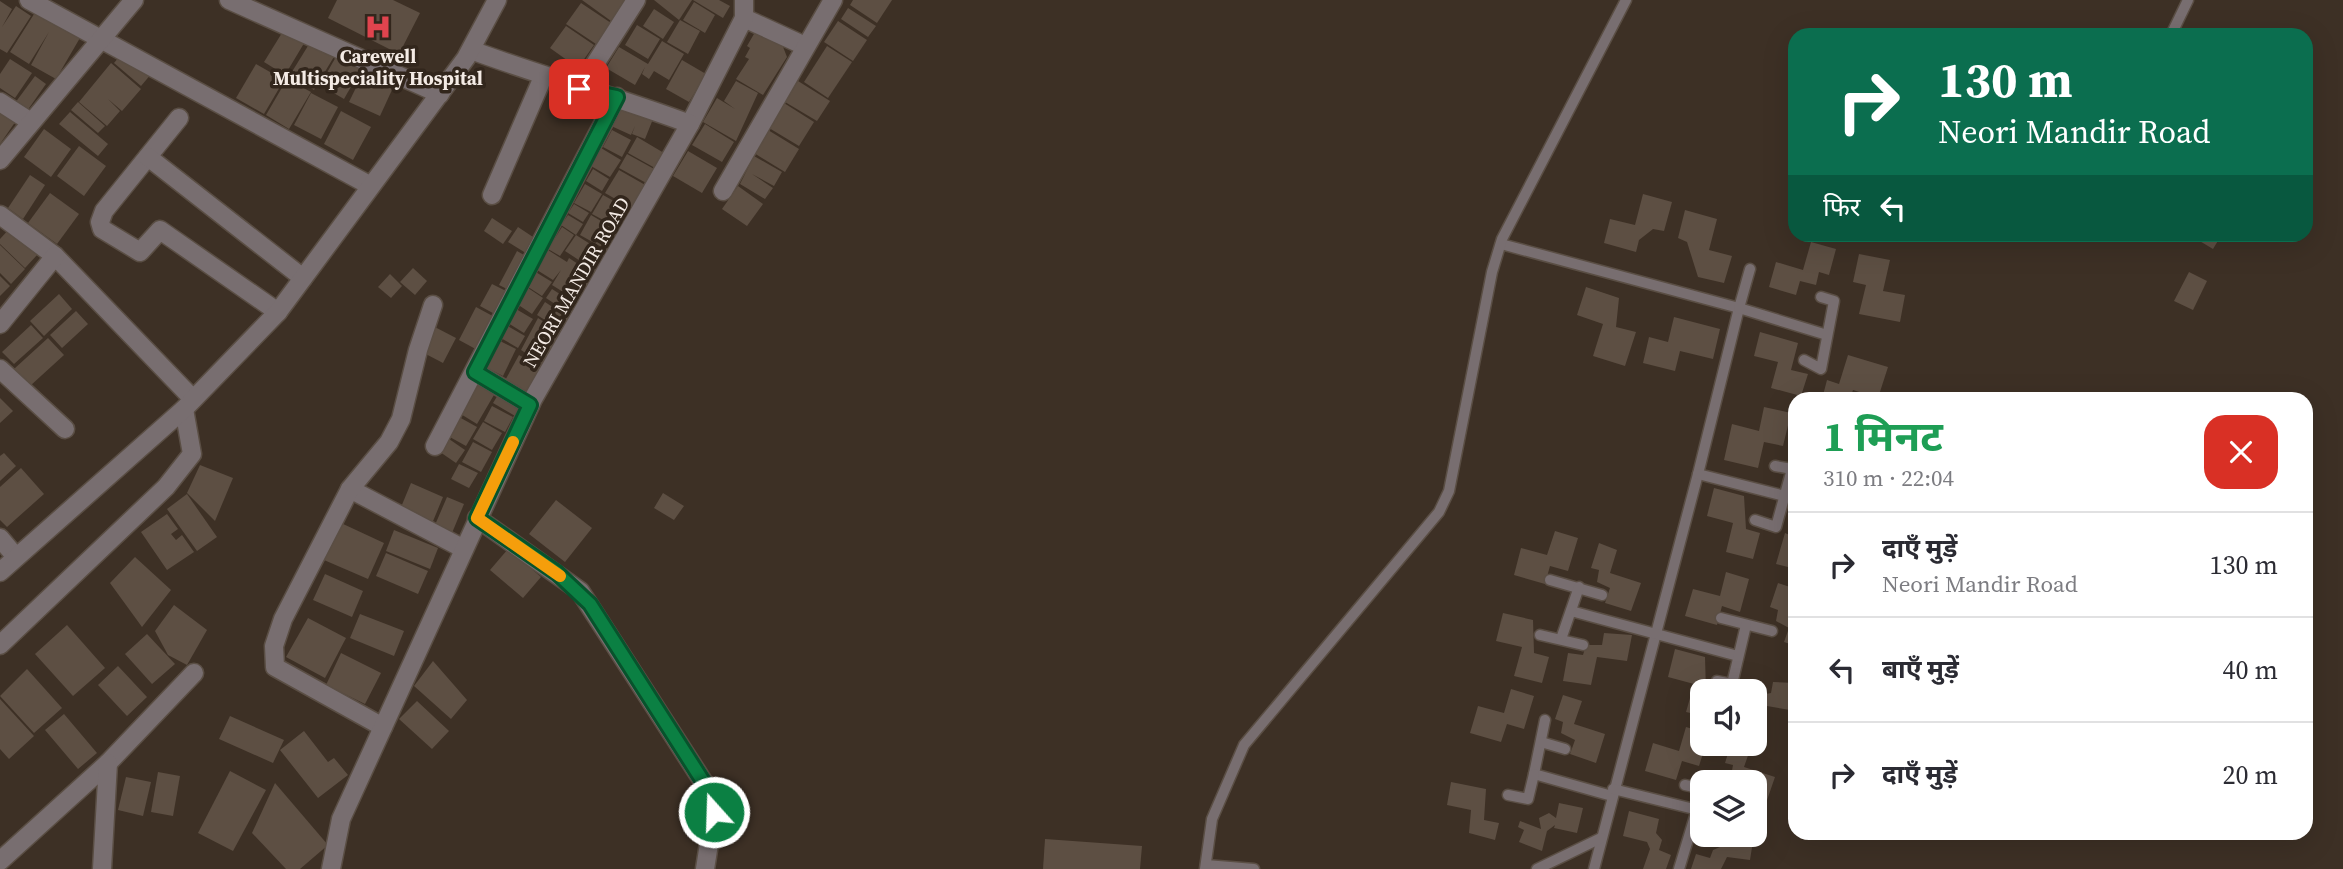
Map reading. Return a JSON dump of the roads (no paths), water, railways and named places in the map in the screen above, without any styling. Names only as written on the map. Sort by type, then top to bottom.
[{"type":"street","points":[[29,0],[369,186]]},
{"type":"street","points":[[0,160],[134,0]]},
{"type":"street","points":[[229,0],[440,94]]},
{"type":"street","points":[[0,572],[188,404],[278,312],[471,50],[497,0]]},
{"type":"street","points":[[579,89],[636,0]]},
{"type":"street","points":[[723,191],[833,0]]},
{"type":"street","points":[[744,9],[805,46]]},
{"type":"street","name":"NEORI MANDIR ROAD","points":[[331,869],[341,819],[530,405],[690,124],[744,9]]},
{"type":"street","points":[[471,50],[543,77],[579,89],[617,97],[690,124]]},
{"type":"street","points":[[492,195],[543,77]]},
{"type":"street","points":[[435,446],[617,97]]},
{"type":"street","points":[[0,102],[31,122]]},
{"type":"street","points":[[179,118],[104,211],[100,222],[102,229],[140,252],[160,230],[278,312]]},
{"type":"street","points":[[148,157],[303,278]]},
{"type":"street","points":[[0,215],[55,256],[188,404],[192,454],[166,487],[0,645]]},
{"type":"street","points":[[0,324],[55,256]]},
{"type":"street","points":[[383,727],[275,667],[274,646],[283,619],[350,489],[388,442],[401,418],[418,350],[433,305]]},
{"type":"street","points":[[0,369],[65,429]]},
{"type":"street","points":[[475,372],[530,405]]},
{"type":"street","points":[[350,489],[464,549]]},
{"type":"street","points":[[477,518],[557,573],[590,604],[706,786],[714,812],[705,869]]},
{"type":"street","points":[[0,538],[16,557]]},
{"type":"street","points":[[0,862],[108,764],[194,673]]},
{"type":"street","points":[[102,869],[108,764]]},
{"type":"lane","points":[[1254,869],[1205,867],[1212,819],[1244,745],[1439,512],[1449,491],[1492,272],[1501,244],[1626,0]]},
{"type":"lane","points":[[2174,28],[2188,0]]},
{"type":"lane","points":[[1501,244],[1739,308],[1828,335]]},
{"type":"lane","points":[[1594,869],[1750,269]]},
{"type":"lane","points":[[1804,360],[1821,369],[1834,301],[1821,297]]},
{"type":"lane","points":[[1775,466],[1788,468]]},
{"type":"lane","points":[[1698,474],[1785,496]]},
{"type":"lane","points":[[1755,520],[1776,527],[1788,484]]},
{"type":"lane","points":[[1550,580],[1602,595]]},
{"type":"lane","points":[[1561,639],[1579,587]]},
{"type":"lane","points":[[1571,611],[1738,656]]},
{"type":"lane","points":[[1721,618],[1772,631]]},
{"type":"lane","points":[[1733,679],[1746,625]]},
{"type":"lane","points":[[1540,635],[1583,645]]},
{"type":"lane","points":[[1508,795],[1528,799],[1545,720]]},
{"type":"lane","points":[[1541,742],[1565,749]]},
{"type":"lane","points":[[1534,774],[1690,808]]},
{"type":"lane","points":[[1685,785],[1690,786]]},
{"type":"lane","points":[[1679,869],[1690,835]]},
{"type":"lane","points":[[1542,867],[1601,838]]},
{"type":"lane","points":[[1542,867],[1557,869]]},
{"type":"place","name":"Carewell Multispeciality Hospital","points":[[378,27]]}]
